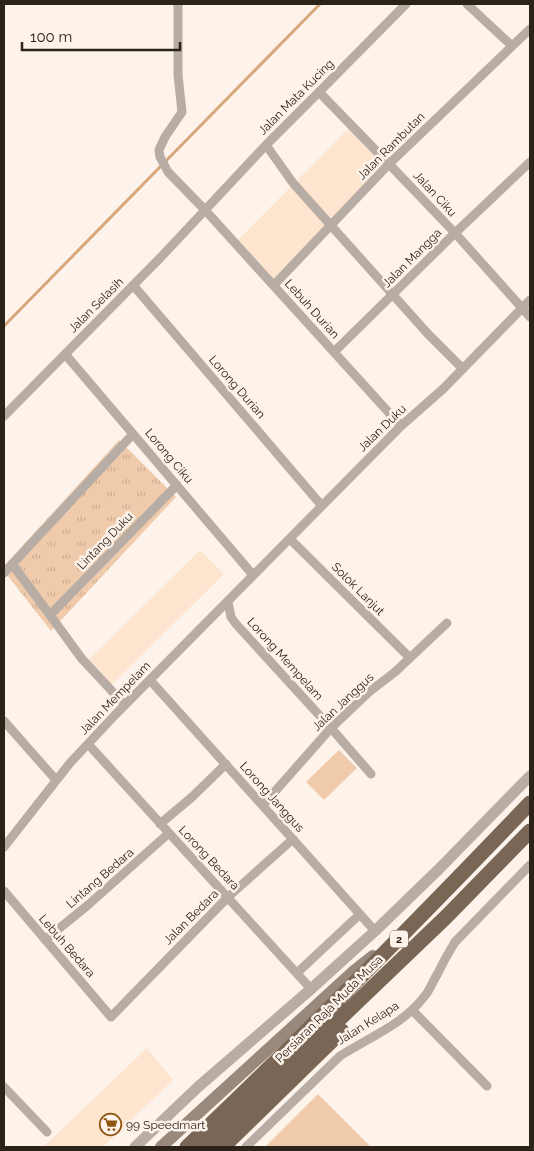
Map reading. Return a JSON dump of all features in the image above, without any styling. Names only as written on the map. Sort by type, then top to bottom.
[{"type":"highway","name":"Persiaran Raja Muda Musa","points":[[206,1147],[270,1076],[530,803]]},
{"type":"highway","name":"Persiaran Raja Muda Musa","points":[[187,1147],[270,1076],[447,916],[530,831]]},
{"type":"highway","points":[[223,1147],[422,951],[447,916]]},
{"type":"main road","points":[[161,1147],[354,971],[418,920]]},
{"type":"street","name":"Lebuh Durian","points":[[178,4],[178,75],[182,112],[165,137],[159,150],[168,172],[274,285],[400,426]]},
{"type":"street","name":"Jalan Mata Kucing","points":[[205,210],[266,145],[406,4]]},
{"type":"street","points":[[467,4],[512,46]]},
{"type":"street","name":"Jalan Rambutan","points":[[274,285],[390,164],[530,29]]},
{"type":"street","name":"Jalan Ciku","points":[[319,92],[455,233],[530,317]]},
{"type":"street","points":[[266,145],[293,183],[428,334],[463,369]]},
{"type":"street","name":"Jalan Mangga","points":[[334,352],[530,162]]},
{"type":"street","name":"Jalan Selasih","points":[[4,416],[162,257],[205,210]]},
{"type":"street","name":"Lorong Durian","points":[[133,285],[322,506]]},
{"type":"street","name":"Jalan Duku","points":[[254,575],[400,426],[443,389],[530,300]]},
{"type":"street","name":"Lorong Ciku","points":[[65,354],[254,575]]},
{"type":"street","points":[[4,572],[134,434]]},
{"type":"street","name":"Lintang Duku","points":[[50,614],[177,485]]},
{"type":"street","name":"Solok Lanjut","points":[[290,539],[410,658]]},
{"type":"street","points":[[12,564],[82,659],[125,705]]},
{"type":"street","name":"Jalan Mempelam","points":[[4,847],[70,762],[254,575]]},
{"type":"street","name":"Lorong Mempelam","points":[[228,602],[231,617],[236,624],[371,774]]},
{"type":"street","name":"Jalan Janggus","points":[[263,805],[331,728],[447,623]]},
{"type":"street","name":"Lorong Janggus","points":[[150,680],[376,931]]},
{"type":"street","points":[[4,721],[56,780]]},
{"type":"street","name":"Lorong Bedara","points":[[88,744],[311,989]]},
{"type":"street","points":[[160,824],[192,797],[226,764]]},
{"type":"street","points":[[135,1147],[198,1087],[376,931],[530,776]]},
{"type":"street","name":"Lintang Bedara","points":[[45,940],[88,906],[169,833]]},
{"type":"street","name":"Jalan Bedara","points":[[111,1017],[228,898],[293,838]]},
{"type":"street","name":"Jalan Kelapa","points":[[246,1147],[340,1056],[396,1024],[412,1010],[427,992],[455,942],[530,865]]},
{"type":"street","name":"Lebuh Bedara","points":[[4,892],[111,1017]]},
{"type":"street","points":[[297,973],[360,914]]},
{"type":"street","points":[[412,1010],[487,1086]]},
{"type":"street","points":[[4,1087],[48,1132]]},
{"type":"shaded area","points":[[352,125],[389,164],[274,285],[235,243]]},
{"type":"shaded area","points":[[200,550],[224,574],[110,686],[86,662]]},
{"type":"shaded area","points":[[147,1048],[173,1080],[103,1147],[43,1147]]},
{"type":"green space","points":[[119,440],[176,497],[51,631],[4,571],[4,566]]},
{"type":"green space","points":[[339,750],[357,768],[324,800],[306,782]]},
{"type":"green space","points":[[318,1094],[371,1147],[265,1147]]},
{"type":"waterway","points":[[4,326],[320,4]]},
{"type":"place","name":"99 Speedmart","points":[[110,1125]]}]
